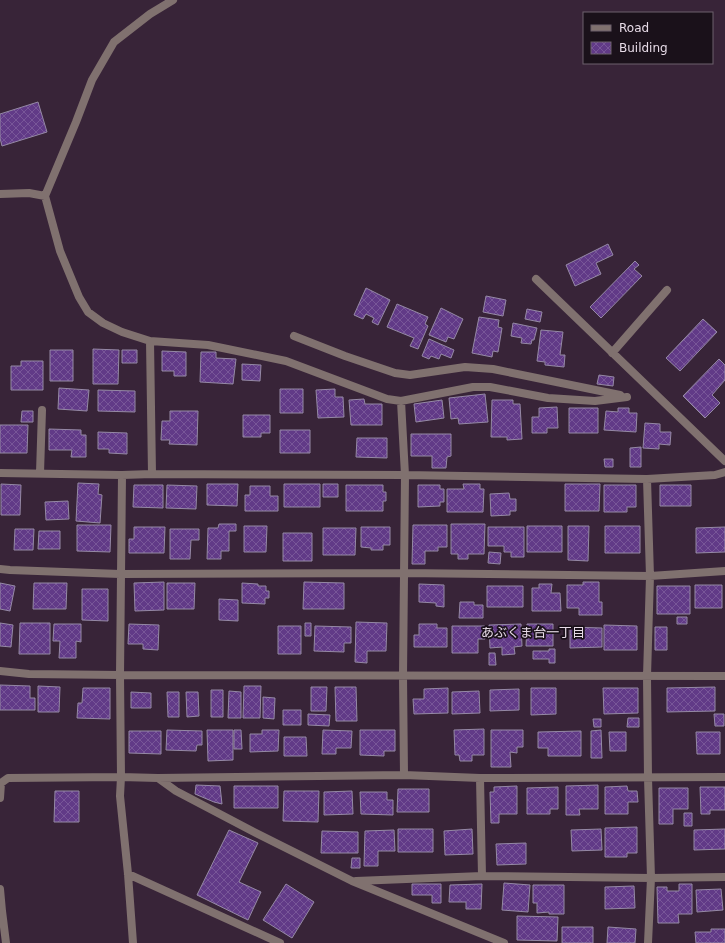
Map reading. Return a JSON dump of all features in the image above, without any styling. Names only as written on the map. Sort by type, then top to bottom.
[{"type":"street","points":[[173,0],[150,14],[114,42],[92,80],[46,196],[60,251],[79,297],[88,312],[103,323],[122,332],[150,341],[208,345],[286,361],[387,399],[402,401],[473,387],[490,387],[548,398],[595,401],[627,397],[493,369],[465,367],[410,375],[395,373],[345,356],[294,336]]},
{"type":"street","points":[[0,194],[29,193],[46,196]]},
{"type":"street","points":[[536,279],[725,461]]},
{"type":"street","points":[[612,353],[667,290]]},
{"type":"street","points":[[150,341],[152,474]]},
{"type":"street","points":[[402,401],[405,475],[403,676],[404,775]]},
{"type":"street","points":[[40,474],[42,410]]},
{"type":"street","points":[[0,473],[122,475],[405,475],[647,479],[715,475],[725,472]]},
{"type":"street","points":[[122,475],[120,574],[120,796],[133,943]]},
{"type":"street","points":[[647,479],[650,576],[647,676],[650,878],[648,943]]},
{"type":"street","points":[[0,569],[120,574],[404,573],[650,576],[725,571]]},
{"type":"street","points":[[0,672],[120,676],[725,676]]},
{"type":"street","points":[[0,798],[1,783],[8,778],[404,775],[480,778],[725,777]]},
{"type":"street","points":[[158,778],[176,791],[352,881],[504,943]]},
{"type":"street","points":[[480,778],[482,876]]},
{"type":"street","points":[[128,874],[280,943]]},
{"type":"street","points":[[352,881],[482,876],[650,878],[725,877]]},
{"type":"street","points":[[0,889],[6,943]]},
{"type":"building","points":[[38,102],[47,132],[2,146],[0,138],[0,114]]},
{"type":"building","points":[[608,244],[613,255],[596,263],[601,274],[575,286],[566,265]]},
{"type":"building","points":[[635,261],[639,265],[634,269],[642,276],[601,318],[590,307]]},
{"type":"building","points":[[366,288],[390,300],[378,325],[372,322],[374,318],[366,314],[363,319],[354,315]]},
{"type":"building","points":[[486,296],[506,300],[503,316],[483,312]]},
{"type":"building","points":[[397,304],[428,317],[425,324],[428,326],[418,349],[410,346],[414,338],[387,327]]},
{"type":"building","points":[[441,308],[463,319],[454,339],[448,337],[446,342],[429,335]]},
{"type":"building","points":[[527,309],[542,312],[540,322],[525,319]]},
{"type":"building","points":[[479,317],[499,320],[498,327],[502,328],[498,352],[493,351],[492,357],[472,353]]},
{"type":"building","points":[[703,319],[717,332],[680,371],[666,358]]},
{"type":"building","points":[[513,323],[537,328],[534,340],[532,340],[531,344],[521,343],[522,338],[511,336]]},
{"type":"building","points":[[541,330],[563,332],[560,355],[565,355],[564,367],[545,365],[545,362],[537,361]]},
{"type":"building","points":[[429,339],[454,350],[451,358],[441,354],[439,359],[431,356],[429,359],[422,356]]},
{"type":"building","points":[[93,349],[119,350],[118,384],[93,384]]},
{"type":"building","points":[[50,350],[73,350],[73,381],[50,381]]},
{"type":"building","points":[[122,350],[137,350],[137,363],[122,363]]},
{"type":"building","points":[[162,351],[186,352],[186,376],[174,376],[174,371],[162,371]]},
{"type":"building","points":[[201,352],[216,352],[216,358],[236,359],[233,384],[200,382]]},
{"type":"building","points":[[719,359],[725,365],[725,380],[712,395],[720,403],[705,418],[683,396]]},
{"type":"building","points":[[21,361],[43,361],[43,390],[11,390],[11,366],[21,366]]},
{"type":"building","points":[[242,364],[261,365],[260,381],[242,380]]},
{"type":"building","points":[[599,375],[614,377],[613,386],[597,384]]},
{"type":"building","points":[[59,388],[89,390],[87,411],[58,409]]},
{"type":"building","points":[[280,389],[303,389],[303,413],[280,413]]},
{"type":"building","points":[[335,389],[335,397],[343,397],[344,417],[318,418],[316,390]]},
{"type":"building","points":[[98,390],[135,391],[135,412],[98,411]]},
{"type":"building","points":[[485,394],[488,422],[459,424],[458,418],[451,419],[449,398]]},
{"type":"building","points":[[364,399],[365,404],[382,404],[382,425],[351,425],[349,400]]},
{"type":"building","points":[[442,400],[444,418],[416,422],[414,404]]},
{"type":"building","points":[[492,400],[513,400],[513,404],[520,404],[522,439],[507,440],[507,437],[491,437]]},
{"type":"building","points":[[557,407],[558,428],[547,428],[547,433],[532,433],[532,417],[539,417],[539,408]]},
{"type":"building","points":[[569,408],[598,408],[598,433],[569,433]]},
{"type":"building","points":[[618,408],[629,408],[629,413],[637,413],[636,432],[604,430],[606,411],[618,412]]},
{"type":"building","points":[[22,411],[33,411],[33,422],[21,422]]},
{"type":"building","points":[[170,411],[198,411],[197,445],[169,444],[170,440],[161,440],[162,421],[170,421]]},
{"type":"building","points":[[243,415],[270,415],[270,433],[261,433],[261,437],[243,437]]},
{"type":"building","points":[[645,423],[660,424],[660,432],[671,432],[670,445],[659,444],[659,449],[643,448]]},
{"type":"building","points":[[0,425],[28,425],[27,453],[0,453]]},
{"type":"building","points":[[49,429],[81,430],[81,435],[86,435],[86,457],[71,457],[72,450],[49,450]]},
{"type":"building","points":[[280,430],[310,430],[310,453],[280,453]]},
{"type":"building","points":[[98,432],[127,433],[127,454],[109,453],[109,449],[98,449]]},
{"type":"building","points":[[411,434],[451,434],[451,456],[447,457],[446,468],[432,468],[432,456],[411,456]]},
{"type":"building","points":[[357,438],[387,438],[387,458],[356,457]]},
{"type":"building","points":[[641,447],[641,467],[630,467],[630,448]]},
{"type":"building","points":[[604,459],[613,459],[613,467],[605,467]]},
{"type":"building","points":[[78,483],[99,484],[98,494],[102,495],[100,523],[76,521]]},
{"type":"building","points":[[1,484],[21,485],[20,515],[1,515]]},
{"type":"building","points":[[207,484],[238,484],[237,506],[207,505]]},
{"type":"building","points":[[284,484],[320,484],[320,507],[284,507]]},
{"type":"building","points":[[323,484],[338,484],[338,497],[323,497]]},
{"type":"building","points":[[463,484],[480,484],[480,489],[484,489],[483,512],[447,512],[447,489],[464,489]]},
{"type":"building","points":[[565,484],[600,484],[599,511],[565,511]]},
{"type":"building","points":[[134,485],[163,485],[163,508],[133,507]]},
{"type":"building","points":[[167,485],[197,486],[196,509],[166,508]]},
{"type":"building","points":[[346,485],[383,485],[383,492],[386,492],[386,501],[383,501],[383,511],[346,511]]},
{"type":"building","points":[[418,485],[440,485],[440,489],[444,489],[444,502],[440,502],[440,506],[418,507]]},
{"type":"building","points":[[604,485],[636,485],[636,507],[627,507],[627,512],[604,512]]},
{"type":"building","points":[[660,485],[691,485],[691,506],[660,506]]},
{"type":"building","points":[[250,486],[270,486],[270,496],[278,496],[278,511],[245,511],[245,495],[250,495]]},
{"type":"building","points":[[509,493],[510,499],[516,499],[516,511],[510,511],[510,515],[491,516],[490,494]]},
{"type":"building","points":[[68,501],[69,519],[46,520],[45,502]]},
{"type":"building","points":[[219,524],[236,524],[236,531],[229,531],[229,551],[221,551],[221,559],[207,559],[208,528],[218,528]]},
{"type":"building","points":[[451,524],[485,524],[484,554],[468,554],[468,559],[458,559],[458,554],[451,554]]},
{"type":"building","points":[[77,525],[111,525],[110,552],[77,551]]},
{"type":"building","points":[[413,525],[447,525],[447,547],[438,547],[438,551],[425,551],[425,564],[412,564]]},
{"type":"building","points":[[244,526],[267,526],[266,552],[244,552]]},
{"type":"building","points":[[527,526],[562,526],[562,552],[527,552]]},
{"type":"building","points":[[568,526],[589,526],[588,561],[568,560]]},
{"type":"building","points":[[605,526],[640,526],[640,553],[605,553]]},
{"type":"building","points":[[134,527],[165,527],[164,553],[129,553],[129,539],[134,539]]},
{"type":"building","points":[[361,527],[390,527],[390,545],[383,545],[383,550],[371,550],[371,548],[361,547]]},
{"type":"building","points":[[488,527],[524,527],[524,557],[511,557],[511,552],[504,552],[504,546],[488,546]]},
{"type":"building","points":[[725,527],[725,552],[696,553],[696,528]]},
{"type":"building","points":[[323,528],[356,528],[355,555],[323,555]]},
{"type":"building","points":[[15,529],[34,529],[33,550],[14,550]]},
{"type":"building","points":[[170,529],[199,529],[199,540],[191,540],[190,559],[170,559]]},
{"type":"building","points":[[39,531],[60,531],[60,549],[38,549]]},
{"type":"building","points":[[283,533],[312,533],[312,561],[283,561]]},
{"type":"building","points":[[489,552],[501,553],[500,564],[488,563]]},
{"type":"building","points":[[164,582],[164,610],[135,611],[134,583]]},
{"type":"building","points":[[304,582],[344,583],[344,609],[303,609]]},
{"type":"building","points":[[583,582],[599,582],[599,602],[602,602],[602,615],[579,615],[579,608],[567,608],[567,585],[583,585]]},
{"type":"building","points":[[0,583],[15,586],[10,611],[0,609]]},
{"type":"building","points":[[34,583],[67,583],[66,609],[33,609]]},
{"type":"building","points":[[167,583],[195,583],[194,609],[167,609]]},
{"type":"building","points":[[242,583],[266,586],[266,591],[269,591],[269,598],[265,598],[265,604],[242,603]]},
{"type":"building","points":[[419,584],[444,585],[444,607],[436,606],[436,603],[419,602]]},
{"type":"building","points":[[539,584],[552,584],[551,593],[560,593],[561,611],[532,611],[532,588],[539,588]]},
{"type":"building","points":[[695,585],[722,585],[722,608],[695,608]]},
{"type":"building","points":[[487,586],[523,586],[523,607],[487,607]]},
{"type":"building","points":[[657,586],[690,586],[690,614],[657,614]]},
{"type":"building","points":[[82,589],[108,589],[108,621],[82,620]]},
{"type":"building","points":[[219,599],[238,600],[238,621],[219,620]]},
{"type":"building","points":[[460,602],[474,602],[474,605],[483,605],[483,618],[459,618]]},
{"type":"building","points":[[677,617],[687,617],[687,624],[677,624]]},
{"type":"building","points":[[356,622],[387,623],[386,651],[367,651],[367,663],[355,662]]},
{"type":"building","points":[[0,623],[13,625],[11,647],[0,646]]},
{"type":"building","points":[[20,623],[50,623],[50,654],[19,654]]},
{"type":"building","points":[[305,623],[311,623],[311,636],[305,636]]},
{"type":"building","points":[[54,624],[81,624],[81,642],[76,641],[76,658],[59,658],[60,641],[53,641]]},
{"type":"building","points":[[129,624],[159,625],[158,650],[143,649],[143,644],[128,644]]},
{"type":"building","points":[[419,624],[437,624],[437,628],[447,628],[447,647],[414,647],[414,635],[419,635]]},
{"type":"building","points":[[521,624],[522,646],[514,647],[515,654],[502,655],[502,647],[490,648],[489,625]]},
{"type":"building","points":[[527,624],[553,624],[553,646],[526,646]]},
{"type":"building","points":[[604,625],[637,626],[637,650],[604,650]]},
{"type":"building","points":[[278,626],[301,626],[301,654],[278,654]]},
{"type":"building","points":[[315,626],[351,627],[351,643],[344,643],[344,652],[314,651]]},
{"type":"building","points":[[452,626],[485,626],[485,639],[478,639],[478,653],[452,653]]},
{"type":"building","points":[[570,627],[602,628],[602,647],[570,648]]},
{"type":"building","points":[[655,627],[667,627],[667,650],[655,650]]},
{"type":"building","points":[[549,649],[555,649],[555,663],[549,663],[549,659],[533,659],[533,651],[549,651]]},
{"type":"building","points":[[489,653],[495,653],[496,665],[489,665]]},
{"type":"building","points":[[0,685],[30,686],[30,698],[35,698],[35,710],[0,710]]},
{"type":"building","points":[[38,686],[60,687],[59,712],[38,712]]},
{"type":"building","points":[[244,686],[261,686],[260,718],[243,718]]},
{"type":"building","points":[[311,687],[327,687],[326,711],[311,711]]},
{"type":"building","points":[[335,687],[356,687],[357,721],[336,721]]},
{"type":"building","points":[[715,687],[715,711],[667,712],[667,688]]},
{"type":"building","points":[[83,688],[110,688],[110,719],[77,718],[78,703],[82,703]]},
{"type":"building","points":[[448,688],[448,713],[414,714],[413,699],[424,699],[424,689]]},
{"type":"building","points":[[531,688],[556,688],[556,714],[531,715]]},
{"type":"building","points":[[603,688],[638,688],[638,713],[604,714]]},
{"type":"building","points":[[519,689],[519,710],[490,711],[490,690]]},
{"type":"building","points":[[211,690],[223,690],[223,717],[211,717]]},
{"type":"building","points":[[229,691],[241,692],[241,718],[228,718]]},
{"type":"building","points":[[479,691],[480,713],[452,714],[452,692]]},
{"type":"building","points":[[131,692],[151,693],[151,708],[131,708]]},
{"type":"building","points":[[167,692],[179,692],[179,717],[168,717]]},
{"type":"building","points":[[186,692],[198,692],[199,716],[187,717]]},
{"type":"building","points":[[263,697],[275,698],[274,719],[263,718]]},
{"type":"building","points":[[283,710],[301,710],[301,725],[283,725]]},
{"type":"building","points":[[308,714],[330,715],[329,726],[308,725]]},
{"type":"building","points":[[714,714],[724,714],[724,726],[715,726]]},
{"type":"building","points":[[628,718],[639,718],[639,727],[627,727]]},
{"type":"building","points":[[593,719],[601,719],[601,727],[594,727]]},
{"type":"building","points":[[484,729],[484,755],[472,755],[472,761],[460,761],[459,755],[455,755],[454,730]]},
{"type":"building","points":[[167,730],[202,731],[202,745],[197,745],[196,751],[166,750]]},
{"type":"building","points":[[207,730],[233,730],[233,760],[208,761]]},
{"type":"building","points":[[234,730],[241,730],[242,749],[234,749]]},
{"type":"building","points":[[262,730],[279,730],[278,751],[250,752],[250,734],[262,734]]},
{"type":"building","points":[[323,730],[352,731],[351,748],[336,748],[336,754],[322,754]]},
{"type":"building","points":[[360,730],[395,730],[395,751],[384,751],[384,756],[360,755]]},
{"type":"building","points":[[491,730],[523,730],[523,747],[517,747],[517,753],[510,752],[511,767],[491,767]]},
{"type":"building","points":[[601,730],[602,758],[591,758],[591,731]]},
{"type":"building","points":[[129,731],[161,731],[161,754],[129,753]]},
{"type":"building","points":[[581,731],[581,756],[548,756],[548,748],[538,748],[538,732]]},
{"type":"building","points":[[609,732],[626,732],[626,751],[610,751]]},
{"type":"building","points":[[696,732],[720,732],[720,754],[697,754]]},
{"type":"building","points":[[284,737],[306,737],[307,756],[284,756]]},
{"type":"building","points":[[196,785],[220,786],[222,804],[195,794]]},
{"type":"building","points":[[598,785],[598,809],[579,809],[580,815],[566,815],[566,786]]},
{"type":"building","points":[[234,786],[278,786],[278,808],[234,808]]},
{"type":"building","points":[[517,786],[517,814],[499,814],[499,823],[491,823],[490,792],[494,792],[494,787]]},
{"type":"building","points":[[627,786],[628,791],[637,791],[638,802],[628,802],[628,814],[605,814],[605,787]]},
{"type":"building","points":[[558,787],[558,809],[550,809],[550,814],[527,814],[527,788]]},
{"type":"building","points":[[700,787],[725,787],[725,810],[710,810],[710,814],[701,814]]},
{"type":"building","points":[[659,788],[688,788],[688,809],[673,809],[673,824],[659,824]]},
{"type":"building","points":[[398,789],[429,789],[429,812],[397,812]]},
{"type":"building","points":[[55,791],[79,791],[79,822],[54,822]]},
{"type":"building","points":[[284,791],[319,791],[318,822],[283,821]]},
{"type":"building","points":[[352,791],[353,814],[324,815],[324,792]]},
{"type":"building","points":[[360,792],[387,792],[387,800],[393,800],[393,815],[361,814]]},
{"type":"building","points":[[684,813],[692,813],[692,826],[684,826]]},
{"type":"building","points":[[637,827],[637,853],[627,853],[627,857],[605,857],[605,828]]},
{"type":"building","points":[[398,829],[433,829],[433,852],[398,852]]},
{"type":"building","points":[[472,829],[473,854],[445,855],[444,831]]},
{"type":"building","points":[[601,829],[602,850],[572,851],[571,830]]},
{"type":"building","points":[[725,829],[725,849],[694,850],[694,830]]},
{"type":"building","points":[[229,830],[258,843],[239,882],[261,892],[248,920],[197,895]]},
{"type":"building","points":[[394,830],[395,851],[378,851],[378,866],[364,866],[365,831]]},
{"type":"building","points":[[322,831],[358,832],[358,853],[321,853]]},
{"type":"building","points":[[526,843],[526,864],[497,865],[496,844]]},
{"type":"building","points":[[352,858],[360,858],[360,868],[351,868]]},
{"type":"building","points":[[504,883],[530,885],[528,912],[502,910]]},
{"type":"building","points":[[286,884],[314,902],[292,938],[263,920]]},
{"type":"building","points":[[412,884],[441,884],[441,903],[432,903],[432,895],[412,895]]},
{"type":"building","points":[[482,884],[481,909],[466,909],[466,902],[449,902],[450,885]]},
{"type":"building","points":[[679,884],[692,884],[692,914],[678,914],[679,923],[658,923],[657,887],[667,887],[667,891],[679,891]]},
{"type":"building","points":[[533,885],[564,885],[564,914],[549,914],[549,912],[537,913],[537,903],[533,903]]},
{"type":"building","points":[[634,886],[635,908],[605,909],[605,887]]},
{"type":"building","points":[[721,889],[723,910],[697,912],[696,890]]},
{"type":"building","points":[[517,916],[558,917],[557,941],[517,940]]},
{"type":"building","points":[[562,927],[593,927],[593,943],[562,943]]},
{"type":"building","points":[[608,927],[636,929],[635,943],[607,943]]},
{"type":"building","points":[[711,929],[725,929],[725,943],[696,943],[695,932],[711,932]]},
{"type":"district","name":"あぶくま台一丁目","points":[[533,632]]}]
